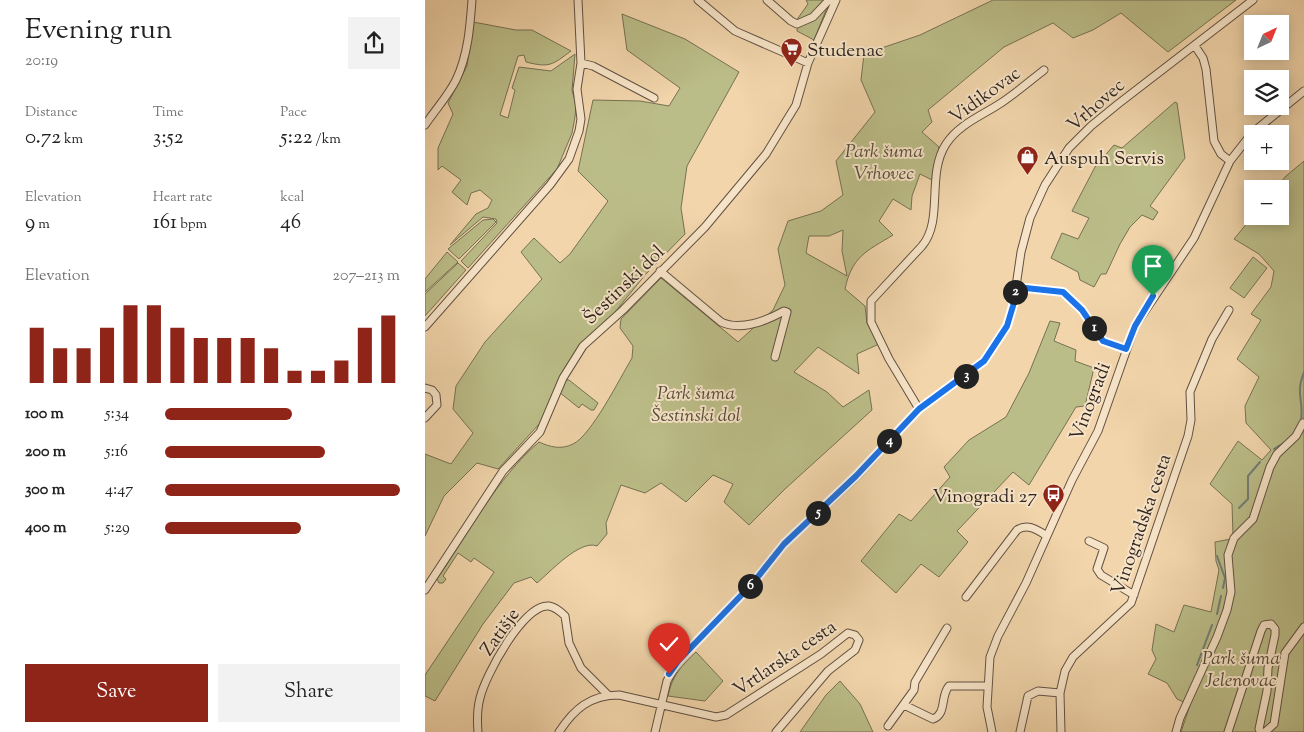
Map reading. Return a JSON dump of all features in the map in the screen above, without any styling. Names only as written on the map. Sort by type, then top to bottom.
[{"type":"street","points":[[425,125],[451,88],[466,55],[472,0]]},
{"type":"street","points":[[425,327],[550,185],[569,159],[580,125],[580,102],[577,88],[581,63],[578,0]]},
{"type":"street","points":[[698,0],[735,31],[808,63]]},
{"type":"street","points":[[767,0],[797,24],[813,17],[829,0]]},
{"type":"street","name":"Šestinski dol","points":[[425,590],[503,471],[540,432],[563,378],[580,350],[623,310],[727,204],[766,154],[796,104],[808,63],[836,0]]},
{"type":"street","name":"Vrhovec","points":[[655,732],[667,681],[678,661],[753,583],[784,544],[856,476],[919,409],[984,361],[1007,326],[1013,306],[1021,252],[1030,218],[1045,185],[1069,148],[1091,126],[1118,104],[1253,0]]},
{"type":"street","points":[[1195,46],[1203,58],[1206,69],[1214,141],[1221,154],[1230,161]]},
{"type":"street","points":[[581,63],[593,66],[654,98]]},
{"type":"street","name":"Vidikovac","points":[[919,409],[889,359],[871,322],[871,301],[929,236],[933,224],[935,176],[946,144],[962,127],[1003,102],[1044,70]]},
{"type":"street","name":"Vinogradi","points":[[992,732],[987,707],[987,686],[990,656],[997,636],[1026,582],[1072,480],[1098,431],[1135,326],[1153,296],[1194,238],[1230,161],[1252,133],[1304,91]]},
{"type":"street","points":[[660,272],[721,322],[731,327],[751,324],[784,311],[787,312],[775,356]]},
{"type":"street","points":[[1016,287],[1063,292],[1082,310],[1103,341],[1126,349]]},
{"type":"street","name":"Vinogradska cesta","points":[[1061,732],[1060,693],[1065,671],[1073,657],[1126,609],[1134,595],[1188,436],[1191,420],[1190,392],[1212,339],[1229,310]]},
{"type":"street","points":[[425,388],[432,390],[437,399],[437,405],[425,418]]},
{"type":"street","points":[[1177,732],[1180,718],[1217,637],[1227,610],[1231,592],[1228,555],[1234,538],[1253,519],[1270,467],[1277,454],[1296,436],[1303,424]]},
{"type":"street","points":[[966,597],[1017,530],[1025,526],[1031,527],[1047,536]]},
{"type":"street","points":[[1089,541],[1104,548],[1097,569],[1101,575],[1134,595]]},
{"type":"street","name":"Zatišje","points":[[478,732],[478,703],[489,673],[520,626],[533,610],[542,606],[555,608],[565,616],[569,643],[578,662],[608,695]]},
{"type":"street","points":[[1228,732],[1261,631],[1264,625],[1271,624],[1275,629],[1275,635],[1267,691],[1259,722],[1261,732]]},
{"type":"street","points":[[1265,732],[1274,724],[1285,653],[1304,627]]},
{"type":"street","points":[[888,726],[914,690],[915,682],[947,628]]},
{"type":"street","name":"Vrtlarska cesta","points":[[661,706],[716,717],[726,715],[821,654],[848,633],[855,635],[859,640],[855,650],[828,671],[776,732]]},
{"type":"street","points":[[904,705],[933,719],[941,712],[944,693],[949,686],[987,686]]},
{"type":"street","points":[[1021,732],[1028,696],[1038,691],[1060,693]]},
{"type":"street","points":[[559,732],[578,708],[596,698],[619,695],[661,706]]},
{"type":"green space","points":[[806,0],[830,0],[814,40],[797,31],[798,18],[808,4]]},
{"type":"green space","name":"Park šuma Šestinski dol","points":[[993,0],[1236,0],[1168,52],[1121,13],[1093,30],[1073,38],[1053,23],[1004,47],[928,110],[932,122],[922,132],[939,147],[932,180],[920,174],[912,196],[911,210],[893,199],[879,221],[893,235],[868,250],[856,262],[845,289],[865,306],[867,323],[879,344],[857,354],[859,374],[818,347],[794,372],[827,392],[843,407],[869,390],[872,410],[785,489],[749,525],[724,502],[733,484],[713,475],[686,502],[661,483],[645,493],[621,485],[606,523],[607,534],[597,546],[582,547],[565,558],[537,583],[531,577],[514,583],[483,624],[435,701],[425,696],[425,675],[494,572],[474,558],[471,562],[458,553],[443,576],[446,579],[443,583],[439,583],[437,579],[496,489],[524,457],[539,442],[556,447],[573,444],[580,439],[596,419],[632,358],[633,346],[620,328],[621,319],[661,278],[738,342],[773,310],[785,285],[778,249],[788,221],[821,211],[843,195],[836,161],[875,112],[861,80],[864,54],[920,35]],"holes":[[[843,230],[842,251],[847,276],[806,253],[809,236],[829,236]]]},
{"type":"green space","points":[[622,14],[685,39],[739,72],[687,166],[681,208],[685,234],[645,275],[611,317],[579,346],[558,380],[541,422],[498,469],[477,463],[444,496],[425,536],[425,454],[451,464],[473,433],[453,409],[456,386],[485,342],[542,279],[521,252],[534,238],[560,263],[570,254],[608,201],[578,171],[593,100],[640,101],[669,106],[680,88],[627,50]]},
{"type":"green space","points":[[473,22],[516,30],[532,30],[571,51],[555,62],[546,65],[526,62],[524,55],[518,56],[500,115],[508,118],[515,90],[512,88],[519,67],[551,71],[575,54],[572,90],[576,105],[572,133],[557,169],[468,268],[461,261],[497,223],[496,219],[483,217],[450,245],[476,214],[488,208],[492,200],[480,190],[471,193],[467,205],[452,192],[461,180],[442,166],[438,170],[438,148],[453,114],[448,103],[467,66]]},
{"type":"green space","points":[[1175,102],[1177,103],[1185,158],[1150,206],[1158,212],[1153,220],[1142,215],[1130,227],[1106,274],[1101,274],[1094,287],[1080,280],[1078,272],[1051,258],[1062,233],[1078,239],[1089,218],[1072,211],[1095,167],[1114,145],[1122,148]]},
{"type":"green space","name":"Park šuma Jelenovac","points":[[1304,161],[1304,732],[1181,732],[1190,705],[1177,699],[1167,683],[1148,674],[1156,659],[1152,650],[1156,624],[1174,632],[1184,605],[1211,612],[1219,570],[1216,561],[1215,542],[1231,539],[1233,536],[1232,504],[1210,484],[1238,441],[1262,460],[1271,450],[1246,423],[1245,406],[1259,377],[1237,359],[1261,320],[1251,314],[1271,287],[1274,271],[1259,254],[1234,239],[1246,225],[1289,225],[1289,180],[1283,180]]},
{"type":"green space","points":[[493,219],[496,222],[459,259],[448,249],[483,220]]},
{"type":"green space","points":[[447,252],[458,262],[425,292],[425,279]]},
{"type":"green space","points":[[1253,257],[1267,268],[1244,298],[1230,288]]},
{"type":"green space","points":[[458,263],[466,270],[425,316],[425,294]]},
{"type":"green space","points":[[1050,321],[1060,323],[1054,341],[1076,350],[1075,361],[1094,368],[1085,406],[1076,407],[1029,485],[1013,472],[957,531],[968,542],[939,577],[921,564],[896,593],[861,561],[899,514],[911,521],[950,477],[944,467],[969,440],[1006,417],[1029,373]]},
{"type":"green space","points":[[565,380],[569,380],[598,403],[594,410],[582,404],[579,408],[559,392]]},
{"type":"green space","points":[[696,652],[723,681],[705,701],[668,696],[678,672]]},
{"type":"green space","points":[[840,681],[860,704],[873,732],[800,732],[826,695]]},
{"type":"waterway","points":[[1301,421],[1300,386],[1304,372]]},
{"type":"waterway","points":[[1274,449],[1285,442]]},
{"type":"waterway","points":[[1239,508],[1248,499],[1248,476],[1260,462]]},
{"type":"waterway","points":[[1217,556],[1225,578],[1223,588]]},
{"type":"waterway","points":[[1217,614],[1221,596]]},
{"type":"waterway","points":[[1197,665],[1212,625]]},
{"type":"place","name":"Studenac","points":[[791,68]]},
{"type":"place","name":"Auspuh Servis","points":[[1028,176]]},
{"type":"place","name":"Vinogradi 27","points":[[1053,514]]},
{"type":"route","points":[[669,674],[678,661],[753,583],[784,544],[856,476],[919,409],[984,361],[1007,326],[1016,287],[1063,292],[1077,303],[1103,341],[1107,344],[1126,349],[1135,326],[1153,296]]},
{"type":"park label","name":"Park šuma Vrhovec","points":[[884,161]]}]
